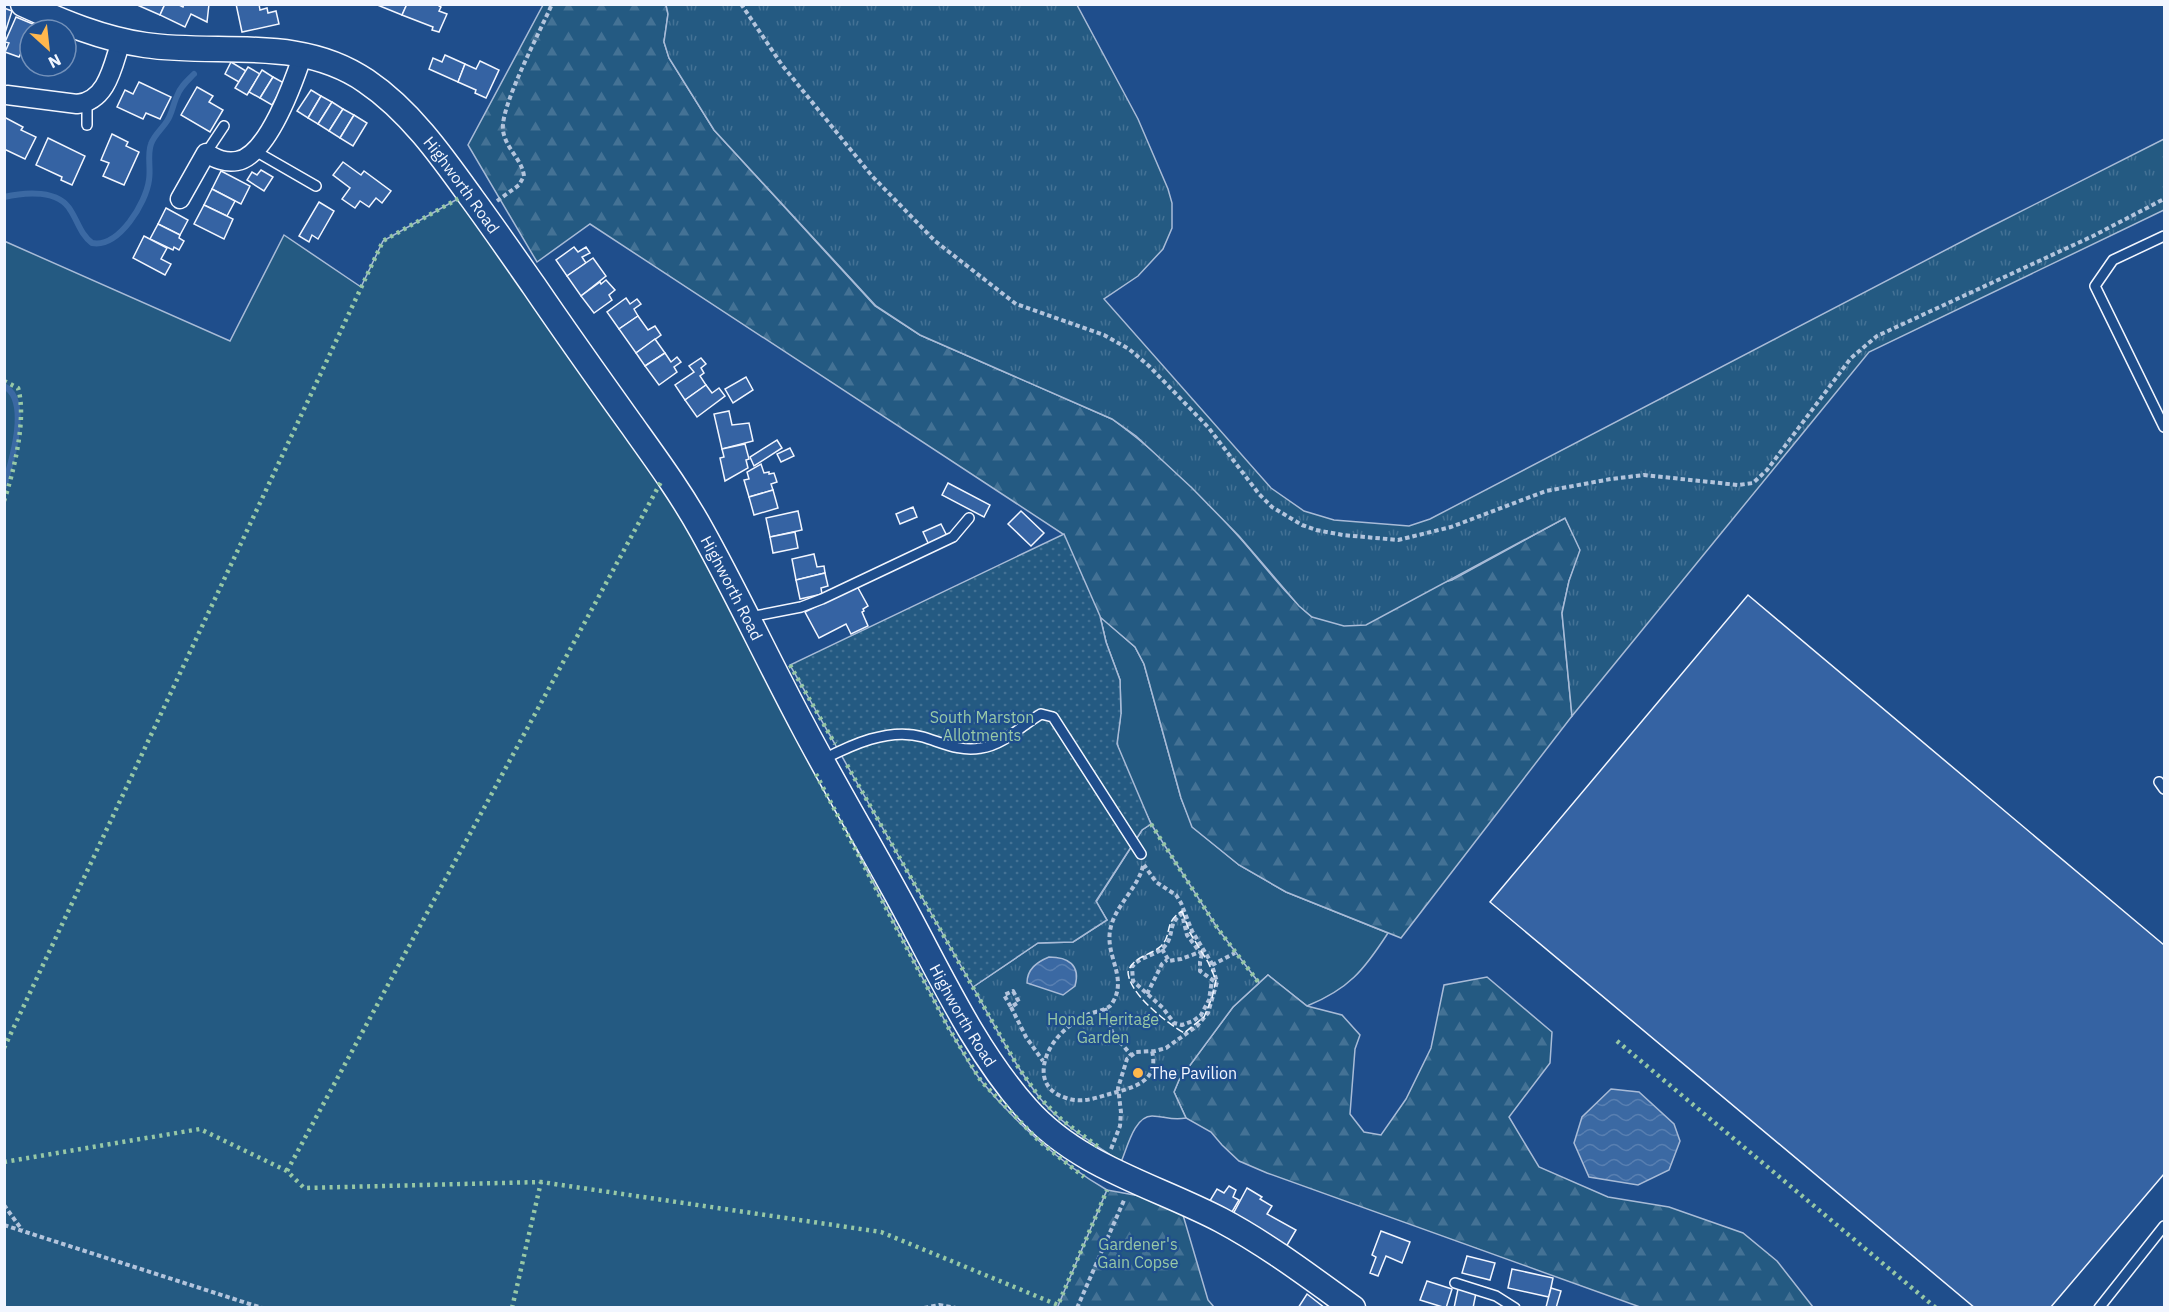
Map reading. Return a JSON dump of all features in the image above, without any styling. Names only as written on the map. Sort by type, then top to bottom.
[{"type":"street","name":"Highworth Road","points":[[23,4],[62,21],[121,41],[178,49],[275,50],[303,54],[329,62],[358,75],[399,108],[445,160],[683,499],[704,533],[822,760],[993,1067],[1028,1110],[1055,1136],[1074,1150],[1104,1167],[1196,1207],[1245,1233],[1353,1308]]},
{"type":"street","points":[[7,95],[77,104],[87,102],[101,92],[107,83],[121,41]]},
{"type":"street","points":[[180,199],[206,153],[218,160],[238,161],[255,151],[273,123],[293,83],[303,54]]},
{"type":"lane","points":[[87,102],[87,124]]},
{"type":"lane","points":[[206,153],[224,126]]},
{"type":"lane","points":[[255,151],[316,186]]},
{"type":"lane","points":[[2164,236],[2113,260],[2095,286],[2164,427]]},
{"type":"lane","points":[[748,618],[801,608],[822,599],[948,540],[969,518]]},
{"type":"lane","points":[[822,760],[859,743],[899,735],[925,737],[962,749],[983,748],[1001,741],[1041,714],[1049,715],[1053,717],[1141,854]]},
{"type":"lane","points":[[2099,1308],[2164,1226]]},
{"type":"lane","points":[[1455,1283],[1496,1296],[1515,1308]]},
{"type":"path","points":[[482,212],[519,185],[524,176],[523,170],[506,141],[503,130],[504,120],[552,4]]},
{"type":"path","points":[[741,4],[789,74],[872,176],[935,241],[1016,304],[1104,335],[1129,349],[1149,366],[1208,427],[1259,494],[1272,507],[1302,525],[1343,535],[1398,540],[1451,527],[1546,490],[1611,479],[1644,475],[1738,485],[1753,483],[1767,470],[1851,358],[1877,336],[2093,236],[2164,200]]},
{"type":"path","points":[[1141,854],[1143,864],[1156,882],[1176,895],[1181,903],[1202,953],[1200,971],[1215,981]]},
{"type":"path","points":[[1143,864],[1138,880],[1113,918],[1110,928],[1110,944],[1119,984],[1114,1000],[1110,1006],[1086,1016],[1066,1029],[1053,1044],[1044,1062],[1045,1079],[1057,1095],[1085,1101],[1141,1083],[1150,1075],[1155,1064],[1152,1051]]},
{"type":"path","points":[[1104,1167],[1120,1126],[1121,1112],[1118,1092],[1127,1059],[1136,1052],[1160,1050],[1176,1042],[1205,1018],[1215,981],[1212,965],[1187,935],[1182,914],[1174,920],[1169,939],[1162,949],[1140,960],[1132,967],[1133,981],[1163,1008],[1174,1023],[1182,1025],[1193,1022],[1201,1015],[1215,981]]},
{"type":"path","points":[[1162,949],[1167,960]]},
{"type":"path","points":[[1212,965],[1235,952]]},
{"type":"path","points":[[1147,994],[1162,964],[1167,960],[1202,953]]},
{"type":"path","points":[[1011,1007],[1026,1036],[1044,1062]]},
{"type":"path","points":[[1105,1008],[1112,1032],[1131,1055]]},
{"type":"path","points":[[1077,1308],[1134,1181]]},
{"type":"path","points":[[4,1205],[23,1231]]},
{"type":"path","points":[[4,1225],[262,1308]]},
{"type":"path","points":[[924,1308],[939,1305],[956,1308]]},
{"type":"green space","points":[[543,5],[666,5],[668,14],[664,42],[669,58],[714,130],[875,306],[920,335],[1112,419],[1163,460],[1195,490],[1312,617],[1452,580],[1565,518],[1581,550],[1569,581],[1562,613],[1572,716],[1401,938],[1286,892],[1239,865],[1192,827],[1181,798],[1144,664],[1135,647],[1100,617],[1106,642],[1120,680],[1121,714],[1063,534],[590,224],[537,262],[468,145]]},
{"type":"green space","points":[[666,5],[1077,5],[1138,119],[1172,203],[1172,228],[1163,249],[1138,276],[1104,299],[1271,488],[1304,511],[1334,520],[1409,526],[1430,519],[1984,230],[2164,139],[2164,210],[1869,352],[1572,716],[1562,613],[1569,581],[1580,550],[1565,518],[1366,625],[1344,626],[1312,617],[1299,606],[1239,536],[1136,436],[1112,419],[920,335],[876,306],[714,130],[669,58],[664,42],[668,14]]},
{"type":"green space","points":[[461,197],[662,480],[726,598],[948,1027],[973,1069],[995,1097],[1024,1127],[1072,1168],[1107,1190],[1059,1305],[1061,1307],[5,1307],[4,241],[230,341],[284,235],[361,287],[383,241]]},
{"type":"green space","name":"South Marston Allotments","points":[[1064,534],[1100,616],[1106,642],[1120,680],[1121,714],[1117,744],[1151,824],[1142,830],[1096,901],[1107,920],[1073,942],[1038,943],[973,987],[790,665]]},
{"type":"green space","points":[[1100,616],[1135,647],[1144,664],[1181,798],[1193,827],[1239,865],[1286,892],[1388,933],[1363,968],[1334,993],[1307,1006],[1268,975],[1259,983],[1218,930],[1178,871],[1144,809],[1118,747],[1120,711]]},
{"type":"green space","name":"Honda Heritage Garden","points":[[1151,824],[1218,929],[1259,983],[1233,1007],[1179,1080],[1174,1092],[1186,1118],[1152,1116],[1140,1121],[1121,1162],[1088,1140],[1047,1107],[1012,1057],[973,987],[1038,943],[1073,942],[1107,920],[1096,902],[1142,830]]},
{"type":"green space","points":[[1268,975],[1307,1006],[1342,1015],[1360,1035],[1355,1049],[1350,1114],[1364,1132],[1381,1135],[1406,1099],[1431,1048],[1444,985],[1487,977],[1552,1032],[1550,1063],[1509,1117],[1539,1167],[1608,1197],[1669,1207],[1743,1233],[1777,1261],[1813,1307],[1640,1307],[1239,1161],[1211,1132],[1186,1118],[1174,1092],[1179,1080],[1233,1007]]},
{"type":"green space","name":"Gardener's Gain Copse","points":[[1107,1190],[1156,1199],[1183,1215],[1208,1300],[1214,1307],[1061,1308],[1058,1306]]},
{"type":"water","points":[[1049,957],[1067,961],[1076,973],[1075,986],[1063,995],[1027,983],[1033,967]]},
{"type":"water","points":[[1611,1089],[1639,1092],[1674,1124],[1680,1141],[1669,1170],[1638,1185],[1589,1177],[1574,1143],[1582,1117]]},
{"type":"building","points":[[135,4],[165,4],[160,15]]},
{"type":"building","points":[[165,4],[177,4],[183,7],[184,4],[209,4],[207,22],[191,14],[185,27],[160,15]]},
{"type":"building","points":[[236,4],[259,4],[260,10],[267,8],[268,13],[276,11],[279,24],[242,32]]},
{"type":"building","points":[[375,4],[407,4],[402,15]]},
{"type":"building","points":[[407,4],[436,4],[441,7],[439,11],[447,14],[439,32],[432,30],[433,27],[402,15]]},
{"type":"building","points":[[4,8],[12,11],[4,36]]},
{"type":"building","points":[[16,17],[18,18],[18,57],[5,52],[9,43],[5,42]]},
{"type":"building","points":[[445,55],[465,64],[458,82],[429,69],[433,58],[442,62]]},
{"type":"building","points":[[480,61],[499,70],[486,98],[475,93],[476,90],[458,82],[465,64],[476,69]]},
{"type":"building","points":[[231,62],[246,71],[239,82],[225,74]]},
{"type":"building","points":[[248,67],[260,74],[247,95],[235,88]]},
{"type":"building","points":[[262,70],[273,77],[260,98],[249,92]]},
{"type":"building","points":[[273,77],[284,83],[272,105],[260,98]]},
{"type":"building","points":[[139,82],[171,97],[160,119],[146,113],[143,119],[117,107],[125,90],[133,94]]},
{"type":"building","points":[[197,87],[213,96],[209,102],[223,110],[210,132],[181,115]]},
{"type":"building","points":[[311,90],[321,96],[308,118],[297,111]]},
{"type":"building","points":[[321,96],[332,102],[318,124],[308,118]]},
{"type":"building","points":[[332,102],[343,109],[329,131],[318,124]]},
{"type":"building","points":[[343,109],[354,115],[340,138],[329,131]]},
{"type":"building","points":[[354,115],[367,123],[353,146],[340,138]]},
{"type":"building","points":[[4,117],[23,127],[21,130],[36,137],[25,159],[4,149]]},
{"type":"building","points":[[112,134],[128,142],[126,146],[139,152],[124,185],[103,176],[109,163],[101,160]]},
{"type":"building","points":[[48,138],[85,156],[72,185],[61,180],[62,177],[36,165]]},
{"type":"building","points":[[343,162],[361,175],[364,171],[391,191],[382,203],[376,198],[369,207],[360,201],[355,208],[342,199],[350,188],[333,175]]},
{"type":"building","points":[[261,170],[273,177],[264,191],[247,180],[252,172],[257,175]]},
{"type":"building","points":[[221,171],[250,186],[241,204],[212,189]]},
{"type":"building","points":[[212,189],[235,201],[227,216],[204,205]]},
{"type":"building","points":[[319,202],[334,211],[318,239],[312,235],[309,242],[299,236]]},
{"type":"building","points":[[204,205],[233,219],[224,239],[194,224]]},
{"type":"building","points":[[166,208],[188,220],[180,235],[158,224]]},
{"type":"building","points":[[158,224],[180,235],[179,238],[184,241],[179,250],[174,247],[173,250],[150,239]]},
{"type":"building","points":[[144,236],[167,248],[161,259],[171,264],[165,275],[133,258]]},
{"type":"building","points":[[574,247],[578,252],[586,247],[590,253],[582,257],[586,263],[567,276],[556,260]]},
{"type":"building","points":[[593,258],[606,276],[581,296],[567,276]]},
{"type":"building","points":[[606,280],[615,290],[609,295],[612,300],[594,313],[581,296]]},
{"type":"building","points":[[626,298],[630,304],[637,299],[641,304],[634,309],[638,316],[619,329],[607,312]]},
{"type":"building","points":[[638,316],[648,330],[655,326],[661,335],[636,353],[619,329]]},
{"type":"building","points":[[655,339],[665,353],[645,366],[636,353]]},
{"type":"building","points":[[665,353],[671,362],[677,357],[681,362],[674,367],[677,372],[659,385],[645,366]]},
{"type":"building","points":[[701,358],[706,364],[701,368],[704,373],[700,376],[706,385],[685,400],[675,385],[694,372],[689,366]]},
{"type":"building","points":[[746,377],[753,390],[733,403],[725,389]]},
{"type":"building","points":[[706,385],[712,393],[719,388],[725,396],[697,417],[685,400]]},
{"type":"building","points":[[729,411],[732,425],[749,423],[753,441],[722,449],[714,414]]},
{"type":"building","points":[[777,440],[782,448],[754,466],[750,457]]},
{"type":"building","points":[[745,444],[749,459],[746,460],[748,468],[725,481],[720,458],[724,457],[722,449]]},
{"type":"building","points":[[790,448],[794,456],[781,462],[777,454]]},
{"type":"building","points":[[761,464],[764,473],[774,473],[777,482],[771,484],[773,490],[749,497],[744,480],[749,479],[747,472]]},
{"type":"building","points":[[948,483],[990,505],[984,517],[942,495]]},
{"type":"building","points":[[773,490],[778,508],[754,515],[749,497]]},
{"type":"building","points":[[913,507],[917,517],[900,524],[896,514]]},
{"type":"building","points":[[798,511],[802,530],[770,537],[766,518]]},
{"type":"building","points":[[1021,511],[1044,533],[1031,546],[1008,524]]},
{"type":"building","points":[[941,524],[947,536],[929,545],[923,532]]},
{"type":"building","points":[[795,532],[798,548],[773,553],[770,537]]},
{"type":"building","points":[[814,554],[817,567],[824,566],[825,573],[796,580],[792,559]]},
{"type":"building","points":[[825,573],[828,586],[821,588],[822,594],[800,599],[796,580]]},
{"type":"building","points":[[857,586],[868,606],[862,612],[868,626],[851,634],[846,624],[819,638],[805,612]]},
{"type":"building","points":[[1748,595],[2164,945],[2164,1174],[2050,1308],[1975,1308],[1490,902]]},
{"type":"building","points":[[1229,1186],[1236,1190],[1233,1197],[1239,1200],[1229,1217],[1208,1204],[1217,1189],[1224,1193]]},
{"type":"building","points":[[1247,1188],[1272,1206],[1267,1214],[1296,1230],[1286,1247],[1232,1216]]},
{"type":"building","points":[[1381,1231],[1410,1242],[1402,1263],[1386,1256],[1378,1276],[1370,1273],[1376,1257],[1372,1255]]},
{"type":"building","points":[[1467,1256],[1495,1263],[1490,1280],[1462,1273]]},
{"type":"building","points":[[1512,1269],[1553,1278],[1549,1297],[1508,1288]]},
{"type":"building","points":[[1427,1281],[1452,1289],[1446,1308],[1420,1300]]},
{"type":"building","points":[[1551,1288],[1561,1291],[1556,1308],[1546,1307]]},
{"type":"building","points":[[1458,1289],[1476,1293],[1473,1308],[1454,1308]]},
{"type":"building","points":[[1307,1294],[1325,1308],[1298,1308]]},
{"type":"waterway","points":[[4,197],[31,193],[58,199],[66,204],[82,232],[92,243],[102,243],[112,238],[130,222],[143,200],[149,180],[151,144],[169,118],[180,90],[194,74]]},
{"type":"waterway","points":[[4,386],[12,393],[18,418],[14,448],[4,487]]},
{"type":"hedge","points":[[4,1048],[383,241],[462,198]]},
{"type":"hedge","points":[[4,381],[18,388],[21,414],[15,460],[4,501]]},
{"type":"hedge","points":[[287,1171],[662,480]]},
{"type":"hedge","points":[[790,665],[835,744]]},
{"type":"hedge","points":[[847,765],[1018,1067],[1040,1098],[1062,1120],[1100,1148]]},
{"type":"hedge","points":[[816,774],[948,1027],[981,1081],[1040,1142],[1084,1177]]},
{"type":"hedge","points":[[1151,824],[1218,929],[1259,983]]},
{"type":"hedge","points":[[1617,1041],[1936,1308]]},
{"type":"hedge","points":[[4,1162],[200,1129],[287,1171],[304,1188],[541,1182],[881,1232],[1058,1305],[1107,1190]]},
{"type":"hedge","points":[[512,1308],[541,1182]]},
{"type":"fence","points":[[1182,911],[1190,933],[1216,980],[1204,1017],[1184,1033],[1159,1015],[1141,998],[1128,972],[1138,959],[1165,942],[1172,920],[1182,911]]},
{"type":"place","name":"The Pavilion","points":[[1138,1073]]}]
